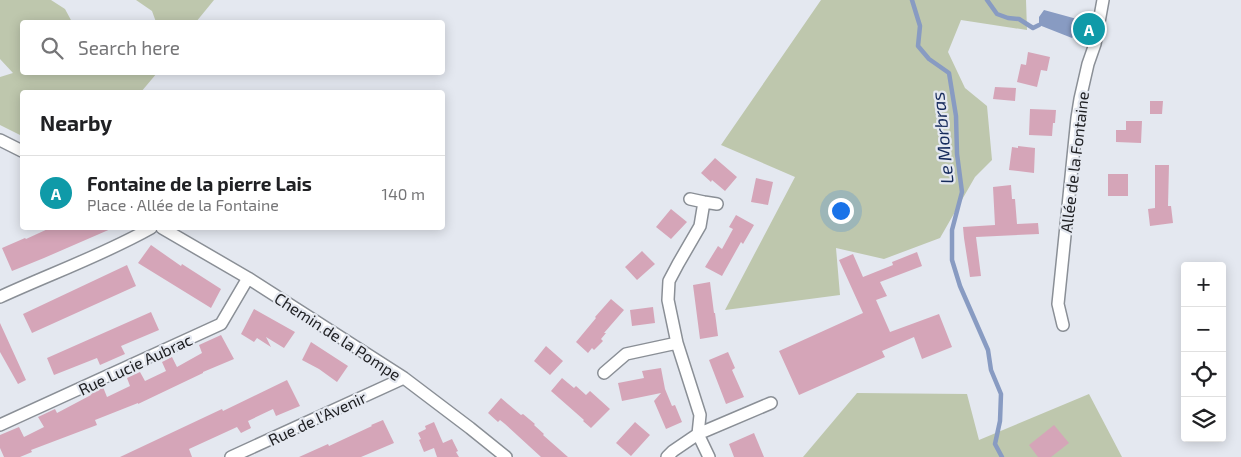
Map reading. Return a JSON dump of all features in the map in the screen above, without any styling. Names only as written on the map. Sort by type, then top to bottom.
[{"type":"street","name":"Allée de la Fontaine","points":[[1063,325],[1058,304],[1077,118],[1088,64],[1095,44],[1103,0]]},
{"type":"street","points":[[0,140],[20,150]]},
{"type":"street","points":[[690,199],[717,204]]},
{"type":"street","points":[[704,202],[700,226],[669,282],[668,300],[677,343],[700,415],[698,434],[709,457]]},
{"type":"street","points":[[0,297],[126,241],[146,230]]},
{"type":"street","name":"Chemin de la Pompe","points":[[165,230],[248,278],[404,378],[506,457]]},
{"type":"street","name":"Rue Lucie Aubrac","points":[[0,425],[221,324],[248,278]]},
{"type":"street","points":[[604,373],[626,354],[677,343]]},
{"type":"street","name":"Rue de l'Avenir","points":[[231,457],[404,378]]},
{"type":"street","points":[[667,457],[698,434],[771,403]]},
{"type":"green space","points":[[0,0],[51,0],[65,9],[71,20],[20,20],[20,75],[155,75],[143,90],[20,90],[20,135],[0,125],[0,77],[13,73],[0,59]]},
{"type":"green space","points":[[136,0],[214,0],[198,20],[155,20],[152,11]]},
{"type":"green space","points":[[821,0],[1026,0],[1027,30],[961,20],[948,52],[965,88],[987,106],[992,160],[975,177],[940,238],[884,259],[836,248],[840,295],[725,310],[795,177],[721,145]]},
{"type":"green space","points":[[857,393],[967,394],[979,440],[1089,394],[1122,457],[803,457]]},
{"type":"water","points":[[1044,10],[1077,19],[1079,24],[1083,25],[1081,36],[1074,34],[1072,38],[1039,25],[1039,17]]},
{"type":"building","points":[[1028,52],[1050,57],[1047,71],[1041,70],[1037,87],[1017,82],[1021,64],[1026,65]]},
{"type":"building","points":[[995,87],[1016,88],[1015,101],[993,99]]},
{"type":"building","points":[[1150,101],[1163,101],[1162,114],[1150,114]]},
{"type":"building","points":[[1030,109],[1056,110],[1052,136],[1029,135]]},
{"type":"building","points":[[1126,121],[1142,121],[1141,143],[1116,142],[1116,130],[1126,130]]},
{"type":"building","points":[[1018,146],[1035,148],[1034,173],[1009,170],[1012,147],[1018,148]]},
{"type":"building","points":[[715,158],[737,177],[725,191],[701,173]]},
{"type":"building","points":[[1155,165],[1169,165],[1168,206],[1171,206],[1173,223],[1150,226],[1148,209],[1155,208]]},
{"type":"building","points":[[1108,174],[1128,174],[1128,196],[1108,196]]},
{"type":"building","points":[[756,178],[773,182],[768,205],[751,202]]},
{"type":"building","points":[[1011,185],[1012,199],[1015,199],[1017,224],[1038,223],[1039,234],[976,237],[981,276],[970,277],[963,227],[995,225],[993,187]]},
{"type":"building","points":[[671,209],[687,222],[671,239],[656,227]]},
{"type":"building","points":[[736,215],[754,225],[743,244],[741,242],[722,276],[705,267],[718,246],[722,249],[733,229],[729,227]]},
{"type":"building","points":[[46,230],[108,230],[12,271],[2,248]]},
{"type":"building","points":[[151,245],[181,266],[182,264],[221,289],[211,308],[138,263]]},
{"type":"building","points":[[642,251],[655,264],[637,280],[625,267]]},
{"type":"building","points":[[917,252],[922,266],[880,282],[887,296],[876,300],[890,332],[939,314],[952,347],[922,359],[914,337],[882,351],[885,357],[799,395],[779,351],[863,313],[839,260],[853,254],[863,277],[893,265],[892,262]]},
{"type":"building","points":[[127,265],[136,286],[32,333],[23,314]]},
{"type":"building","points":[[710,282],[718,336],[700,339],[693,285]]},
{"type":"building","points":[[611,299],[624,310],[604,333],[606,333],[601,339],[603,341],[588,353],[576,342]]},
{"type":"building","points":[[653,307],[655,323],[632,326],[630,310]]},
{"type":"building","points":[[254,309],[295,332],[284,348],[266,337],[271,347],[257,338],[254,342],[241,334]]},
{"type":"building","points":[[151,312],[159,330],[121,346],[125,354],[100,365],[97,358],[54,375],[47,358]]},
{"type":"building","points":[[0,323],[26,380],[18,384],[0,352]]},
{"type":"building","points":[[221,335],[234,359],[138,404],[95,420],[97,425],[31,450],[32,452],[20,457],[4,457],[0,448],[0,435],[19,427],[24,437],[44,427],[38,417],[55,409],[57,413],[103,387],[107,397],[130,386],[127,378],[140,372],[145,381],[166,371],[162,362],[172,357],[177,367],[202,353],[199,345]]},
{"type":"building","points":[[311,342],[348,366],[337,382],[302,360]]},
{"type":"building","points":[[546,346],[563,361],[550,375],[534,361]]},
{"type":"building","points":[[728,352],[735,368],[732,370],[744,397],[726,404],[709,360]]},
{"type":"building","points":[[661,368],[665,389],[672,406],[675,405],[682,422],[666,429],[654,401],[661,393],[622,401],[618,383],[644,378],[642,371]]},
{"type":"building","points":[[562,378],[574,388],[576,386],[586,395],[590,391],[610,409],[591,428],[551,391]]},
{"type":"building","points":[[287,380],[300,406],[276,416],[273,409],[248,421],[251,428],[241,433],[237,427],[189,449],[192,457],[120,457],[222,409],[223,411]]},
{"type":"building","points":[[501,398],[535,424],[543,435],[568,457],[541,457],[505,424],[500,420],[498,422],[488,413]]},
{"type":"building","points":[[383,420],[394,443],[361,457],[299,457],[328,444],[329,446]]},
{"type":"building","points":[[434,422],[443,443],[452,439],[459,457],[437,457],[434,448],[424,452],[418,433],[426,429],[425,426]]},
{"type":"building","points":[[635,422],[650,435],[631,456],[616,443]]},
{"type":"building","points":[[1054,425],[1069,443],[1051,457],[1038,457],[1029,445]]},
{"type":"building","points":[[754,433],[764,457],[734,457],[729,444]]},
{"type":"waterway","name":"Le Morbras","points":[[912,0],[920,26],[918,46],[929,59],[949,73],[956,116],[957,154],[962,192],[952,230],[952,260],[960,286],[988,350],[991,370],[1001,394],[1000,421],[995,444],[1002,457]]},
{"type":"waterway","points":[[987,0],[997,14],[1019,19],[1033,28],[1039,25]]},
{"type":"place","name":"Fontaine de la pierre Lais","points":[[1089,29]]}]
